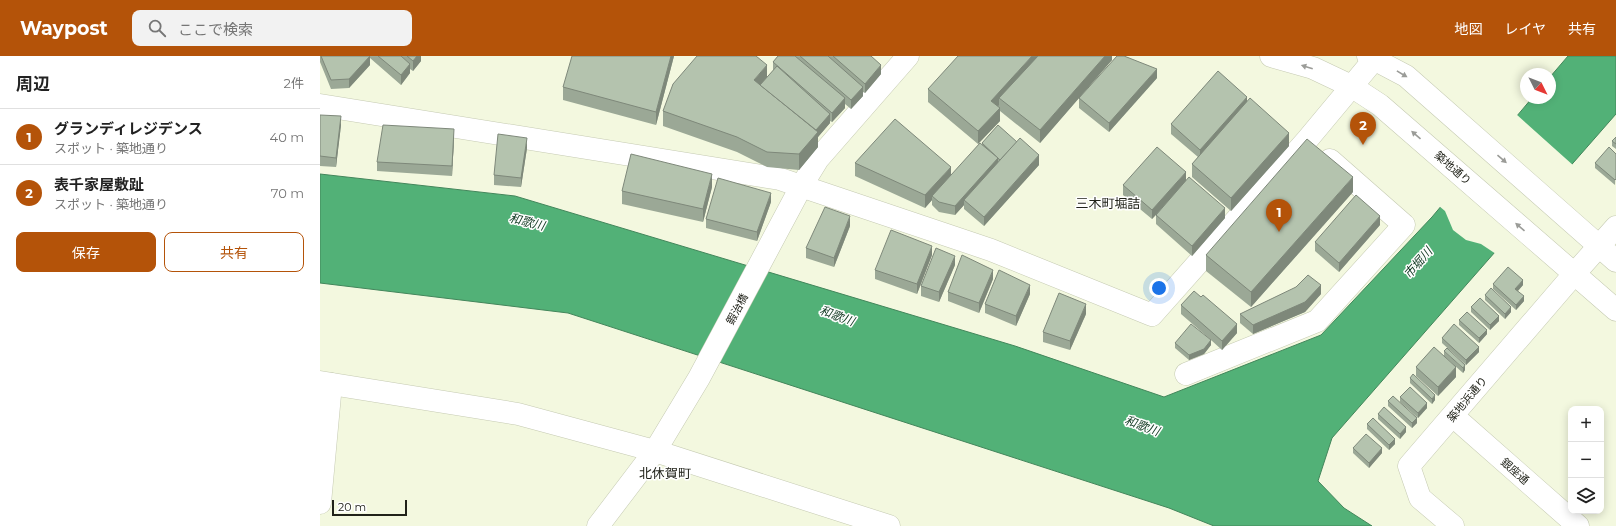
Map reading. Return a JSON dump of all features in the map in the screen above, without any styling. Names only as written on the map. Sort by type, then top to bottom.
[{"type":"street","name":"鍜治橋","points":[[598,526],[655,451],[699,378],[802,185],[818,159],[908,56]]},
{"type":"street","name":"築地通り","points":[[1271,56],[1313,68],[1351,86],[1380,104],[1616,310]]},
{"type":"street","points":[[320,105],[772,177],[802,185],[991,250],[1152,315],[1307,140],[1373,57],[1406,76],[1473,133],[1616,260]]},
{"type":"street","points":[[1186,374],[1317,321],[1404,225],[1307,140]]},
{"type":"street","name":"築地浜通り","points":[[1453,526],[1420,498],[1409,466],[1616,227]]},
{"type":"street","points":[[320,502],[325,383],[518,414],[655,451],[890,526]]},
{"type":"street","name":"銀座通","points":[[1453,416],[1578,526]]},
{"type":"water","points":[[1568,56],[1616,56],[1616,114],[1332,438],[1318,481],[1344,508],[1372,526],[1214,526],[1169,508],[568,313],[320,283],[320,174],[515,196],[1015,346],[1164,397],[1321,335],[1432,217],[1527,104],[1556,104],[1556,70]]},
{"type":"pier","points":[[1516,114],[1574,166],[1496,254],[1481,244],[1466,240],[1453,230],[1445,211],[1439,206]]},
{"type":"building","points":[[321,56],[370,56],[349,79],[331,80]]},
{"type":"building","points":[[378,56],[401,56],[410,64],[401,75]]},
{"type":"building","points":[[407,56],[417,56],[413,61]]},
{"type":"building","points":[[572,56],[671,56],[656,112],[563,87]]},
{"type":"building","points":[[697,56],[756,56],[767,65],[754,80],[818,132],[799,154],[767,152],[737,137],[663,111],[673,84]]},
{"type":"building","points":[[778,56],[795,56],[845,98],[832,113],[773,62]]},
{"type":"building","points":[[800,56],[828,56],[863,87],[851,100]]},
{"type":"building","points":[[833,56],[871,56],[881,65],[865,84]]},
{"type":"building","points":[[958,56],[1032,56],[991,101],[1000,108],[978,131],[928,89]]},
{"type":"building","points":[[1038,56],[1105,56],[1040,130],[999,98]]},
{"type":"building","points":[[1117,56],[1124,56],[1157,69],[1109,123],[1079,98]]},
{"type":"building","points":[[777,66],[830,114],[816,130],[760,85]]},
{"type":"building","points":[[1218,71],[1247,97],[1200,150],[1171,124]]},
{"type":"building","points":[[1250,98],[1289,133],[1231,198],[1192,164]]},
{"type":"building","points":[[320,115],[341,116],[336,158],[320,156]]},
{"type":"building","points":[[895,119],[951,167],[925,195],[855,163]]},
{"type":"building","points":[[383,125],[454,129],[452,166],[377,162]]},
{"type":"building","points":[[998,125],[1017,142],[1000,160],[982,143]]},
{"type":"building","points":[[498,134],[527,138],[521,178],[494,175]]},
{"type":"building","points":[[1616,137],[1616,144],[1612,141]]},
{"type":"building","points":[[1020,138],[1039,155],[984,217],[964,200]]},
{"type":"building","points":[[1307,139],[1353,177],[1251,292],[1206,255]]},
{"type":"building","points":[[980,143],[998,158],[955,206],[939,202],[932,196]]},
{"type":"building","points":[[1157,147],[1186,172],[1152,210],[1123,185]]},
{"type":"building","points":[[1609,147],[1616,154],[1615,180],[1595,163]]},
{"type":"building","points":[[631,154],[712,174],[703,209],[622,191]]},
{"type":"building","points":[[1189,177],[1225,208],[1192,246],[1156,215]]},
{"type":"building","points":[[718,178],[771,193],[757,232],[706,219]]},
{"type":"building","points":[[1356,195],[1380,216],[1339,263],[1315,242]]},
{"type":"building","points":[[825,207],[850,216],[834,258],[806,248]]},
{"type":"building","points":[[891,230],[932,246],[917,284],[875,270]]},
{"type":"building","points":[[936,248],[955,256],[939,292],[921,286]]},
{"type":"building","points":[[962,255],[993,270],[979,303],[948,292]]},
{"type":"building","points":[[1508,267],[1523,280],[1515,289],[1524,296],[1516,305],[1493,284]]},
{"type":"building","points":[[999,270],[1030,285],[1016,316],[985,304]]},
{"type":"building","points":[[1308,275],[1321,285],[1305,302],[1253,325],[1240,314],[1296,287]]},
{"type":"building","points":[[1491,288],[1511,307],[1505,314],[1485,295]]},
{"type":"building","points":[[1194,291],[1201,297],[1203,295],[1237,324],[1222,341],[1181,305]]},
{"type":"building","points":[[1059,293],[1086,304],[1070,341],[1043,332]]},
{"type":"building","points":[[1480,298],[1499,316],[1490,325],[1471,307]]},
{"type":"building","points":[[1467,312],[1487,330],[1479,338],[1459,320]]},
{"type":"building","points":[[1191,324],[1211,340],[1204,349],[1189,355],[1175,343]]},
{"type":"building","points":[[1454,324],[1479,347],[1466,360],[1442,338]]},
{"type":"building","points":[[1434,347],[1456,367],[1438,387],[1416,367]]},
{"type":"building","points":[[1447,348],[1465,365],[1463,368],[1444,351]]},
{"type":"building","points":[[1413,374],[1435,395],[1432,399],[1410,378]]},
{"type":"building","points":[[1410,387],[1427,403],[1418,413],[1400,397]]},
{"type":"building","points":[[1393,396],[1417,418],[1412,423],[1388,401]]},
{"type":"building","points":[[1384,407],[1406,427],[1400,434],[1378,414]]},
{"type":"building","points":[[1373,418],[1395,439],[1389,445],[1367,424]]},
{"type":"building","points":[[1366,434],[1382,448],[1369,463],[1353,448]]},
{"type":"place","name":"表千家屋敷趾","points":[[1363,145]]},
{"type":"place","name":"グランディレジデンス","points":[[1279,232]]},
{"type":"district","name":"三木町堀詰","points":[[1108,203]]},
{"type":"district","name":"北休賀町","points":[[665,473]]},
{"type":"water label","name":"和歌川","points":[[527,222]]},
{"type":"water label","name":"市堀川","points":[[1418,263]]},
{"type":"water label","name":"和歌川","points":[[837,316]]},
{"type":"water label","name":"和歌川","points":[[1142,426]]}]
